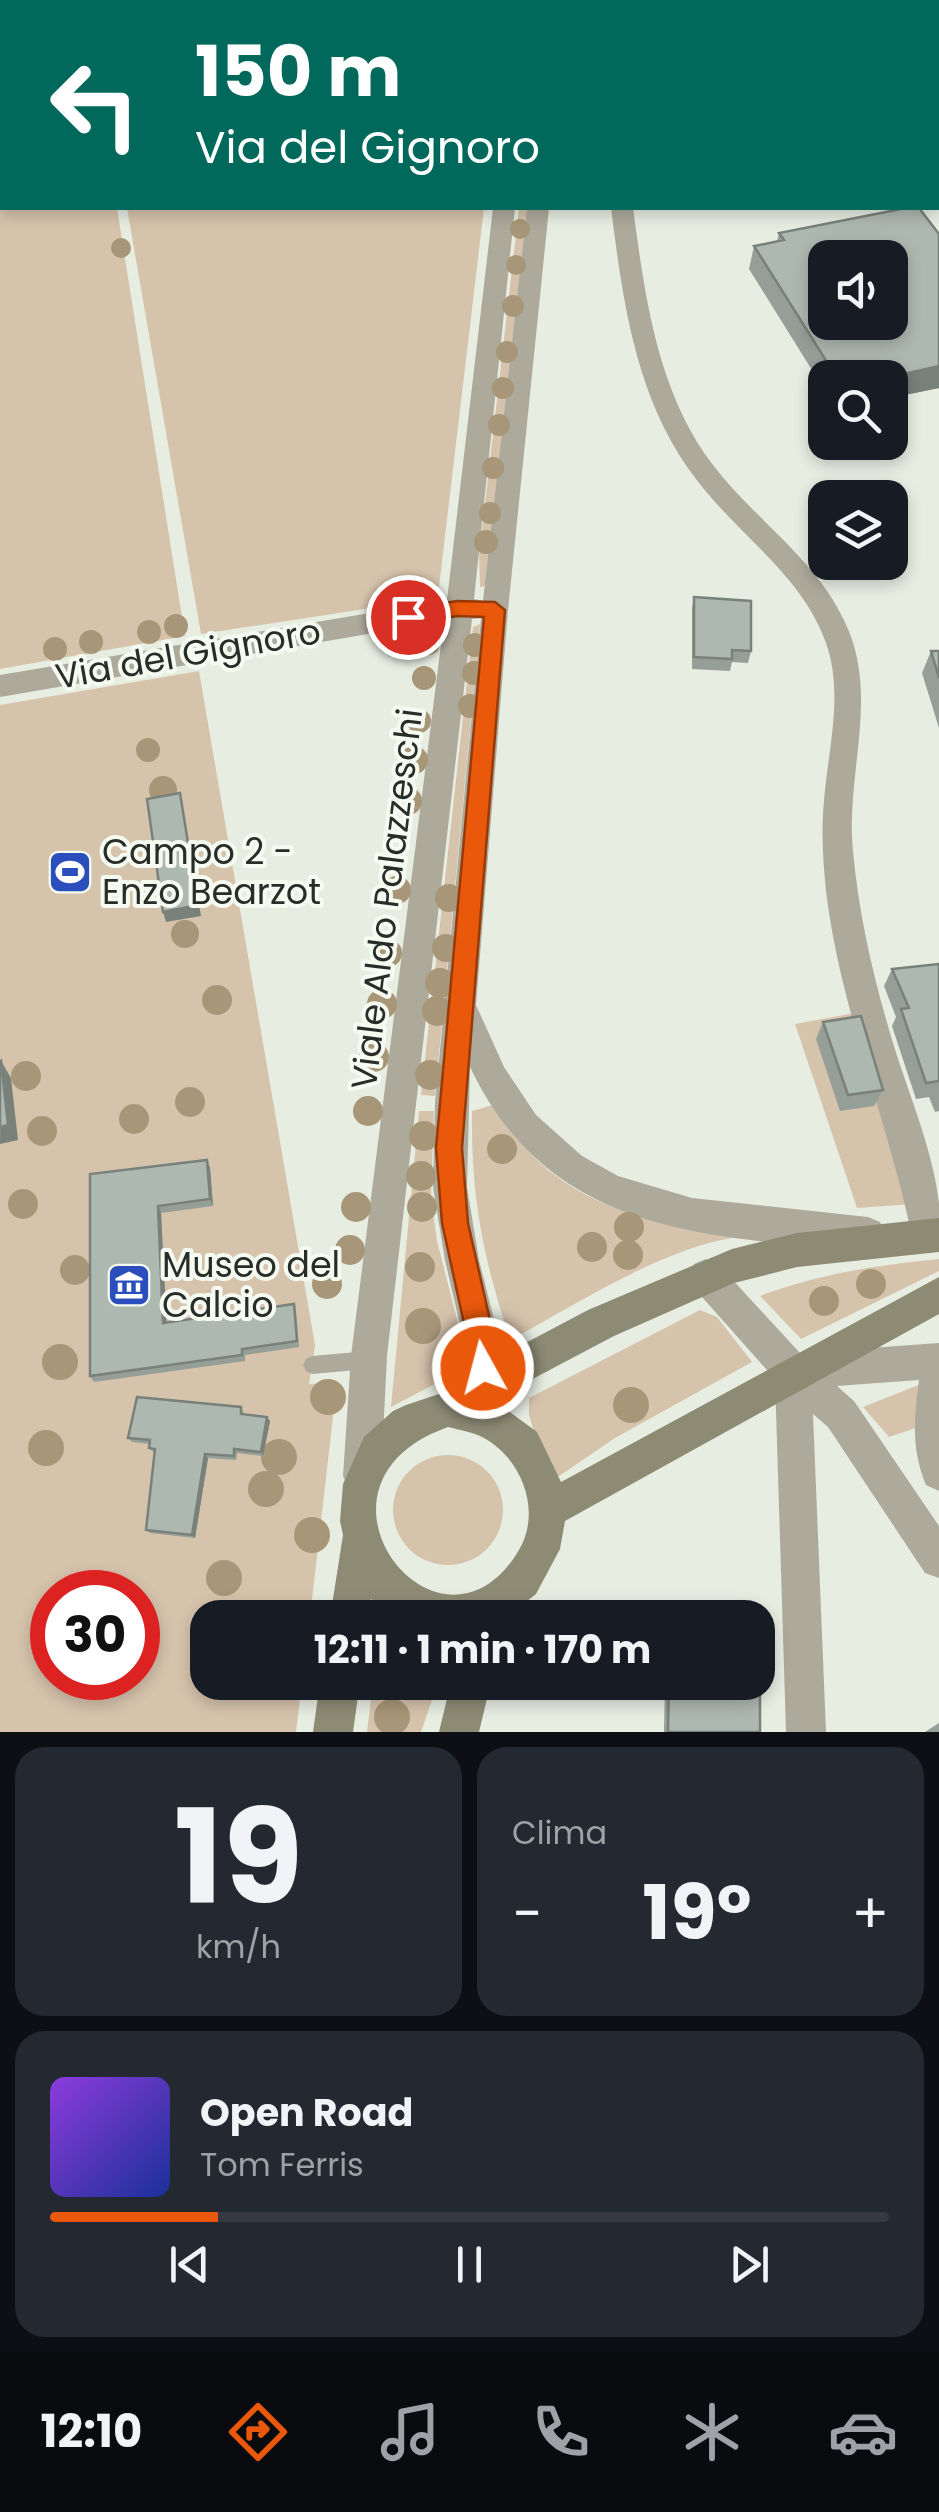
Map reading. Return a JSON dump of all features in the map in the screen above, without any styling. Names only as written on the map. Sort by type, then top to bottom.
[{"type":"main road","points":[[474,1413],[512,1370],[601,1323],[706,1276],[774,1254],[923,1236]]},
{"type":"main road","points":[[548,1510],[939,1294]]},
{"type":"main road","points":[[351,1600],[362,1481],[382,1443],[417,1417],[448,1410],[474,1413],[498,1422],[525,1446],[542,1475],[548,1510],[540,1548],[518,1585],[501,1600]]},
{"type":"main road","points":[[360,1536],[374,1568],[407,1600]]},
{"type":"main road","points":[[333,1732],[337,1700]]},
{"type":"main road","points":[[459,1732],[467,1700]]},
{"type":"street","name":"Viale Aldo Palazzeschi","points":[[362,1481],[370,1360],[425,916],[504,210]]},
{"type":"street","points":[[474,1413],[484,1351],[462,1260],[450,1187],[449,1148],[495,610],[538,210]]},
{"type":"street","points":[[459,1001],[478,1048],[521,1122],[556,1158],[591,1179],[638,1199],[725,1220],[923,1236],[852,950],[844,897],[837,844],[849,686],[842,649],[824,603],[792,563],[730,503],[680,437],[658,386],[634,293],[622,210]]},
{"type":"street","name":"Via del Gignoro","points":[[0,686],[457,609],[495,610]]},
{"type":"street","points":[[706,1276],[793,1372],[841,1414],[939,1559]]},
{"type":"street","points":[[793,1372],[939,1362],[931,1428],[939,1472]]},
{"type":"street","points":[[793,1372],[806,1732]]},
{"type":"lane","points":[[312,1365],[370,1360]]},
{"type":"shaded area","points":[[0,210],[117,210],[185,636],[0,669]]},
{"type":"shaded area","points":[[127,210],[484,210],[439,587],[432,596],[417,601],[201,634]]},
{"type":"shaded area","points":[[519,210],[527,210],[485,586],[480,587],[479,556]]},
{"type":"shaded area","points":[[480,624],[435,1096],[421,1095],[473,627]]},
{"type":"shaded area","points":[[199,671],[315,1345],[309,1384],[337,1382],[312,1600],[190,1600],[190,1700],[300,1700],[296,1732],[0,1732],[0,705]]},
{"type":"shaded area","points":[[855,1013],[913,1204],[857,1208],[795,1024]]},
{"type":"shaded area","points":[[493,1105],[539,1162],[566,1183],[626,1212],[732,1232],[732,1238],[647,1266],[510,1340],[486,1254],[474,1173],[472,1111]]},
{"type":"shaded area","points":[[419,1111],[434,1111],[431,1197],[437,1241],[469,1366],[391,1407]]},
{"type":"shaded area","points":[[939,1259],[939,1271],[801,1339],[760,1296],[848,1272]]},
{"type":"shaded area","points":[[700,1310],[717,1317],[752,1362],[615,1438],[549,1483],[529,1415],[529,1398]]},
{"type":"shaded area","points":[[926,1382],[919,1427],[889,1437],[863,1407]]},
{"type":"shaded area","points":[[448,1455],[469,1459],[487,1471],[499,1489],[503,1510],[499,1531],[487,1549],[469,1561],[448,1565],[427,1561],[409,1549],[397,1531],[393,1510],[397,1489],[409,1471],[427,1459]]},
{"type":"shaded area","points":[[371,1700],[432,1700],[421,1732],[367,1732]]},
{"type":"building","points":[[896,210],[921,210],[939,234],[939,366],[908,373],[908,360],[826,360],[813,340],[908,340],[908,240],[808,240],[808,332],[754,246],[784,240],[779,233]]},
{"type":"building","points":[[694,597],[751,601],[751,651],[732,650],[732,659],[694,657]]},
{"type":"building","points":[[931,651],[939,651],[939,678]]},
{"type":"building","points":[[180,793],[198,905],[163,912],[147,799]]},
{"type":"building","points":[[939,964],[939,1081],[926,1083],[901,1009],[909,1008],[892,969]]},
{"type":"building","points":[[861,1016],[883,1090],[848,1095],[823,1022]]},
{"type":"building","points":[[0,1062],[8,1125],[0,1127]]},
{"type":"building","points":[[207,1160],[210,1199],[158,1206],[163,1323],[294,1304],[297,1341],[242,1349],[242,1355],[90,1376],[90,1174]]},
{"type":"building","points":[[137,1397],[241,1407],[241,1414],[267,1417],[261,1452],[234,1449],[234,1456],[205,1454],[192,1535],[146,1530],[155,1449],[149,1448],[150,1440],[128,1438]]},
{"type":"building","points":[[669,1700],[760,1700],[760,1732],[668,1732]]},
{"type":"place","name":"Campo 2 - Enzo Bearzot","points":[[70,872]]},
{"type":"place","name":"Museo del Calcio","points":[[129,1285]]},
{"type":"route","points":[[408,617],[457,609],[495,610],[449,1148],[455,1223],[484,1351],[483,1368]]}]
